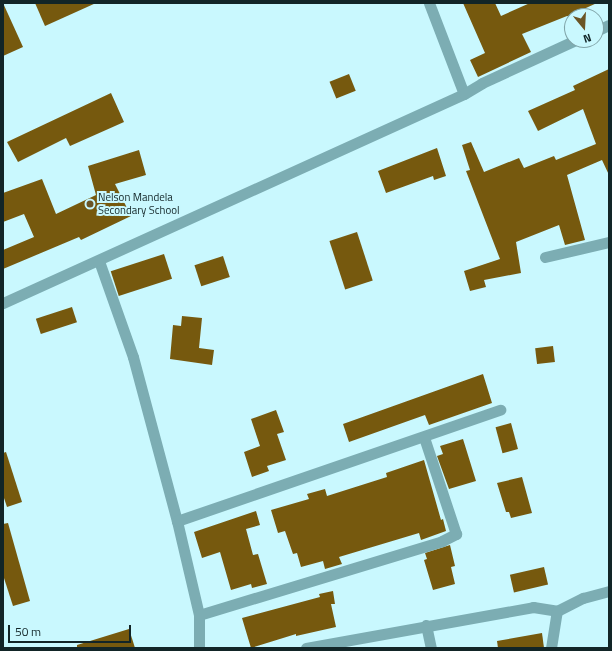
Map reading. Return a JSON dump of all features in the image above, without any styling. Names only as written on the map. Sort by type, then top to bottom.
[{"type":"street","points":[[430,3],[464,94]]},
{"type":"street","points":[[3,303],[464,94],[482,82],[564,45]]},
{"type":"street","points":[[545,257],[609,242]]},
{"type":"street","points":[[98,261],[133,357],[177,521],[199,615],[199,648]]},
{"type":"street","points":[[177,521],[500,410]]},
{"type":"street","points":[[199,615],[442,541],[456,534],[424,436]]},
{"type":"street","points":[[306,648],[326,646],[533,607],[557,611],[583,598],[609,591]]},
{"type":"street","points":[[551,648],[557,611]]},
{"type":"street","points":[[426,626],[431,648]]},
{"type":"building","points":[[3,3],[23,47],[3,56]]},
{"type":"building","points":[[35,3],[96,3],[45,26]]},
{"type":"building","points":[[463,3],[495,3],[501,16],[530,3],[597,3],[586,8],[564,8],[564,17],[522,34],[531,52],[478,77],[470,60],[485,53]]},
{"type":"building","points":[[609,69],[609,175],[602,160],[567,175],[585,240],[565,245],[559,225],[516,242],[521,273],[484,280],[486,287],[470,291],[464,271],[500,259],[466,171],[470,170],[462,145],[471,142],[484,172],[519,158],[524,168],[554,156],[556,160],[596,144],[583,109],[538,131],[528,111],[575,90],[573,86]]},
{"type":"building","points":[[349,74],[356,91],[336,99],[330,82]]},
{"type":"building","points":[[111,93],[124,122],[70,146],[66,138],[18,162],[7,142]]},
{"type":"building","points":[[437,148],[446,176],[434,180],[433,176],[386,193],[378,171]]},
{"type":"building","points":[[139,150],[146,175],[115,184],[131,216],[81,240],[79,237],[3,269],[3,250],[34,237],[24,214],[3,222],[3,193],[42,179],[56,214],[96,195],[88,166]]},
{"type":"building","points":[[357,232],[373,281],[345,289],[329,241]]},
{"type":"building","points":[[164,254],[172,279],[119,296],[111,271]]},
{"type":"building","points":[[223,256],[230,277],[201,286],[194,265]]},
{"type":"building","points":[[72,307],[77,322],[41,334],[36,319]]},
{"type":"building","points":[[182,316],[202,318],[199,348],[214,350],[212,365],[170,359],[173,325],[181,326]]},
{"type":"building","points":[[553,346],[555,362],[537,364],[535,348]]},
{"type":"building","points":[[483,374],[492,403],[429,425],[425,415],[349,442],[343,424]]},
{"type":"building","points":[[276,410],[284,432],[277,434],[286,460],[267,466],[269,471],[252,477],[244,452],[260,446],[251,419]]},
{"type":"building","points":[[511,423],[518,449],[503,453],[496,427]]},
{"type":"building","points":[[463,439],[476,481],[449,489],[437,456],[443,454],[440,446]]},
{"type":"building","points":[[6,452],[22,502],[7,507],[3,495],[3,453]]},
{"type":"building","points":[[424,460],[441,520],[443,519],[446,531],[421,540],[419,533],[339,557],[342,564],[325,569],[323,561],[301,567],[297,553],[293,554],[285,531],[278,533],[271,510],[309,499],[307,494],[325,489],[327,496],[387,477],[386,473]]},
{"type":"building","points":[[522,477],[532,513],[511,518],[509,512],[506,512],[497,483]]},
{"type":"building","points":[[256,511],[260,525],[246,529],[253,555],[258,554],[267,584],[252,588],[251,584],[231,590],[220,552],[202,558],[194,532]]},
{"type":"building","points":[[8,523],[30,601],[13,606],[3,575],[3,524]]},
{"type":"building","points":[[450,545],[455,566],[451,567],[455,584],[433,590],[424,560],[427,559],[425,553]]},
{"type":"building","points":[[544,567],[548,585],[514,592],[510,575]]},
{"type":"building","points":[[333,591],[335,604],[331,604],[336,627],[296,636],[296,634],[251,648],[242,618],[320,597],[319,594]]},
{"type":"building","points":[[129,629],[135,648],[77,648],[77,645]]},
{"type":"building","points":[[542,633],[544,648],[498,648],[497,641]]},
{"type":"place","name":"Nelson Mandela Secondary School","points":[[90,204]]}]
